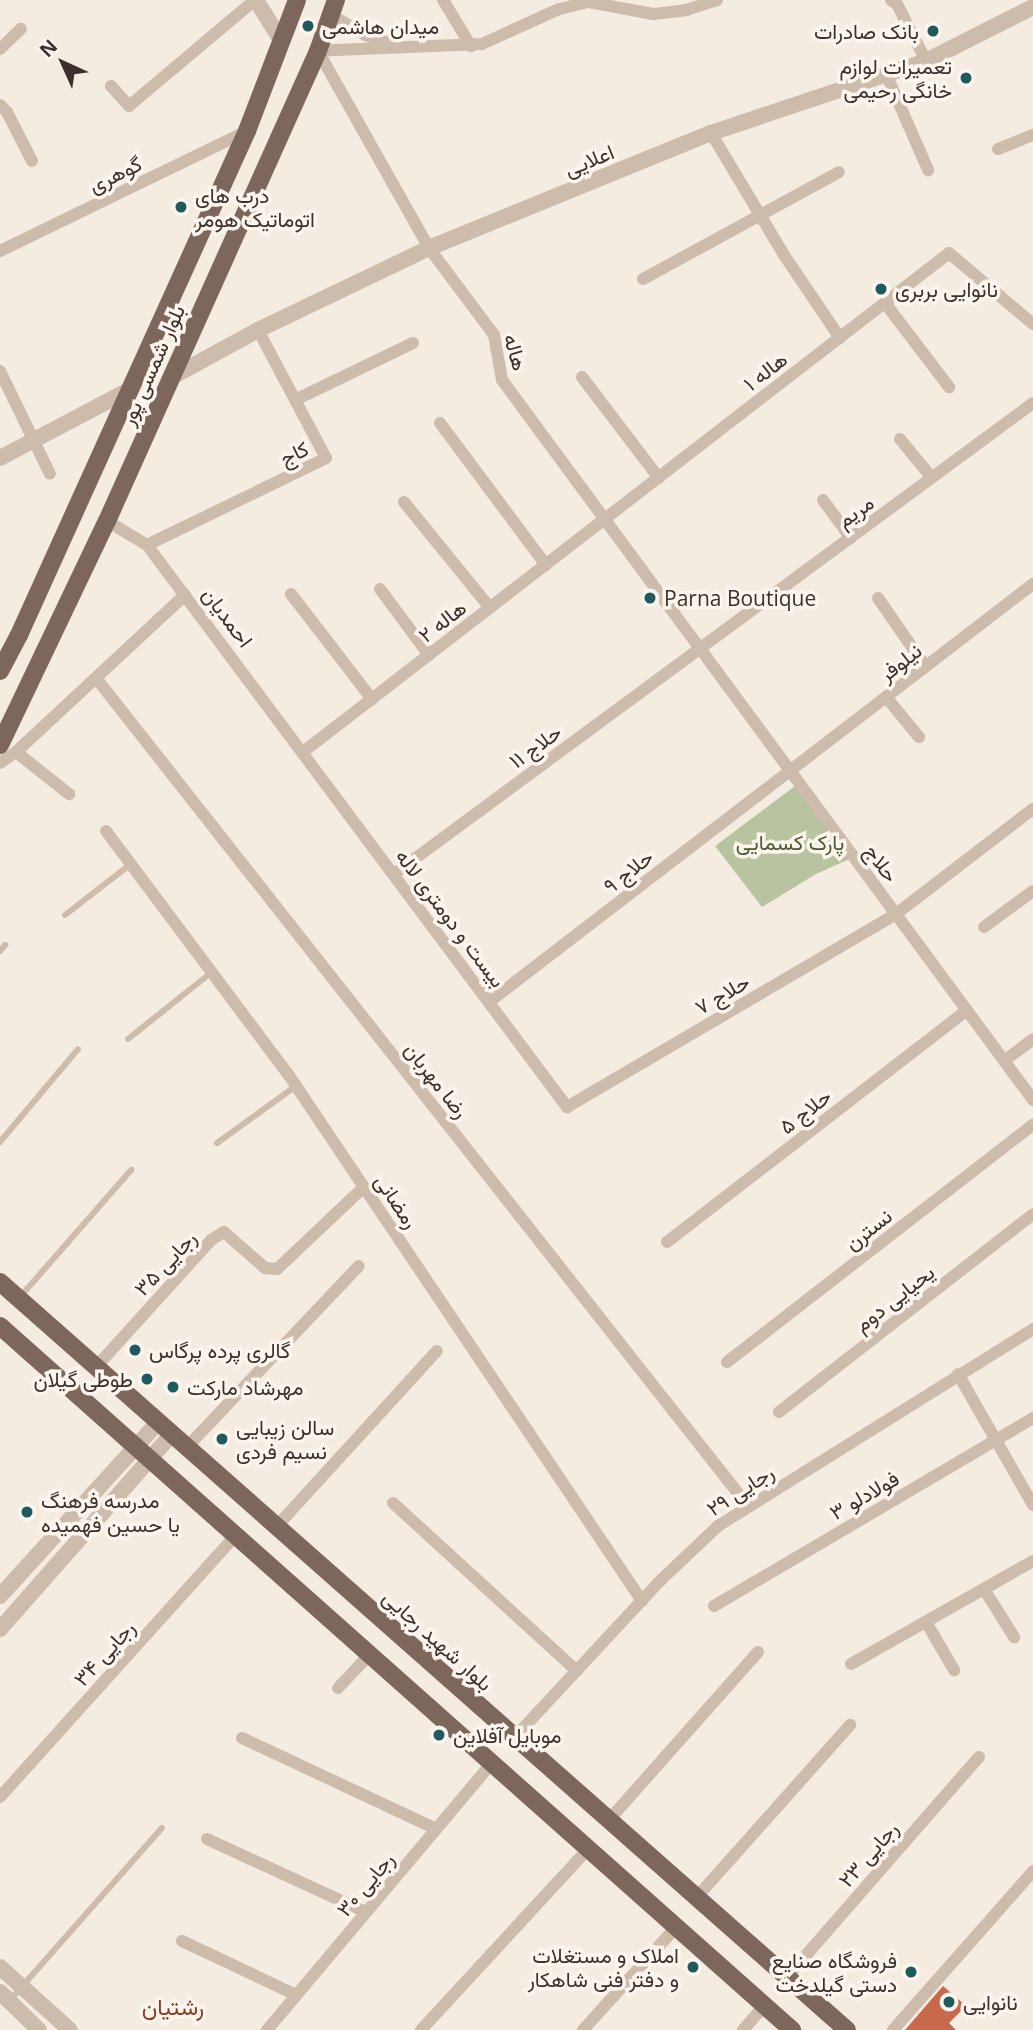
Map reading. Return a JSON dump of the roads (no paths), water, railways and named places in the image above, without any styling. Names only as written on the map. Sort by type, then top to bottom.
[{"type":"main road","name":"بلوار شمسی پور","points":[[0,671],[19,635],[247,131],[297,0]]},
{"type":"main road","name":"بلوار شمسی پور","points":[[8,749],[318,51],[332,5]]},
{"type":"main road","name":"بلوار شهید رجایی","points":[[0,1282],[847,2030]]},
{"type":"main road","points":[[0,1326],[152,1458],[792,2030]]},
{"type":"street","points":[[111,86],[129,106],[256,0],[282,41]]},
{"type":"street","points":[[443,0],[471,46]]},
{"type":"street","points":[[318,51],[482,44],[557,5],[588,2],[653,14],[687,10],[717,0]]},
{"type":"street","points":[[891,0],[897,4],[926,61]]},
{"type":"street","points":[[332,5],[365,35],[399,47]]},
{"type":"street","name":"اعلایی","points":[[172,377],[258,330],[429,248],[711,133],[926,61],[1025,6]]},
{"type":"street","points":[[0,49],[21,29]]},
{"type":"street","name":"هاله","points":[[318,51],[429,248],[494,335],[502,380],[700,649]]},
{"type":"street","points":[[887,76],[928,170]]},
{"type":"street","points":[[2,111],[32,161]]},
{"type":"street","name":"گوهری","points":[[0,251],[247,131]]},
{"type":"street","points":[[711,133],[760,215],[840,338]]},
{"type":"street","points":[[998,149],[1033,135]]},
{"type":"street","points":[[643,279],[839,172]]},
{"type":"street","name":"هاله ۱","points":[[604,520],[949,254],[1033,324]]},
{"type":"street","points":[[885,303],[949,387]]},
{"type":"street","name":"کاج","points":[[147,545],[326,458],[258,330]]},
{"type":"street","points":[[295,400],[413,343]]},
{"type":"street","points":[[0,371],[50,474]]},
{"type":"street","points":[[582,377],[659,478]]},
{"type":"street","points":[[0,458],[129,390]]},
{"type":"street","name":"مریم","points":[[700,649],[1033,404]]},
{"type":"street","points":[[440,423],[546,565]]},
{"type":"street","points":[[900,439],[932,478]]},
{"type":"street","points":[[822,500],[851,538]]},
{"type":"street","points":[[404,502],[490,608]]},
{"type":"street","name":"هاله ۲","points":[[303,752],[604,520]]},
{"type":"street","name":"احمدیان","points":[[107,521],[147,545],[303,752]]},
{"type":"street","name":"نیلوفر","points":[[790,770],[1033,584]]},
{"type":"street","points":[[380,589],[429,655]]},
{"type":"street","points":[[291,594],[373,699]]},
{"type":"street","points":[[0,763],[8,749],[96,678],[185,595]]},
{"type":"street","points":[[878,598],[925,667]]},
{"type":"street","name":"حلاج","points":[[700,649],[1033,1100]]},
{"type":"street","name":"حلاج ۱۱","points":[[394,874],[700,649]]},
{"type":"street","name":"رضا مهربان","points":[[96,678],[748,1506]]},
{"type":"street","points":[[886,697],[919,737]]},
{"type":"street","points":[[8,749],[69,794]]},
{"type":"street","name":"بیست و دومتری لاله","points":[[303,752],[567,1107]]},
{"type":"street","name":"حلاج ۹","points":[[489,1002],[790,770]]},
{"type":"street","name":"حلاج ۷","points":[[567,1107],[896,914],[1033,809]]},
{"type":"street","name":"رمضانی","points":[[106,831],[296,1086],[642,1601]]},
{"type":"street","points":[[984,928],[1033,891]]},
{"type":"street","name":"حلاج ۵","points":[[667,1242],[967,1010]]},
{"type":"street","points":[[1004,1061],[1033,1038]]},
{"type":"street","name":"نسترن","points":[[727,1362],[1033,1125]]},
{"type":"street","name":"رجایی ۳۵","points":[[96,1367],[211,1240],[224,1232],[265,1268],[277,1269],[364,1187]]},
{"type":"street","name":"یحیایی دوم","points":[[779,1412],[1033,1214]]},
{"type":"street","points":[[188,1447],[359,1266]]},
{"type":"street","name":"رجایی ۲۹","points":[[514,1738],[642,1601],[718,1526],[1033,1329]]},
{"type":"street","points":[[277,1527],[437,1352]]},
{"type":"street","points":[[958,1374],[1033,1505]]},
{"type":"street","name":"فولادلو ۳","points":[[714,1606],[1033,1418]]},
{"type":"street","points":[[0,1596],[159,1421]]},
{"type":"street","points":[[0,1629],[173,1433]]},
{"type":"street","points":[[393,1503],[577,1671]]},
{"type":"street","name":"رجایی ۳۴","points":[[0,1797],[236,1535]]},
{"type":"street","points":[[851,1664],[1033,1562]]},
{"type":"street","points":[[984,1589],[1014,1637]]},
{"type":"street","points":[[926,1622],[954,1670]]},
{"type":"street","points":[[608,1821],[758,1652]]},
{"type":"street","points":[[338,1688],[370,1654]]},
{"type":"street","points":[[696,1898],[850,1725]]},
{"type":"street","points":[[242,1738],[436,1829]]},
{"type":"street","name":"رجایی ۲۳","points":[[787,1977],[979,1757]]},
{"type":"street","name":"رجایی ۳۰","points":[[267,2030],[492,1763]]},
{"type":"street","points":[[206,1839],[366,1912]]},
{"type":"street","points":[[421,2030],[588,1849]]},
{"type":"street","points":[[893,2030],[1033,1871]]},
{"type":"street","points":[[583,2030],[676,1927]]},
{"type":"street","points":[[183,1941],[296,1995]]},
{"type":"street","points":[[0,1967],[70,2030]]},
{"type":"street","points":[[5,1996],[39,2030]]},
{"type":"street","points":[[743,2030],[764,2006]]},
{"type":"lane","points":[[65,915],[131,864]]},
{"type":"lane","points":[[128,1039],[212,972]]},
{"type":"lane","points":[[0,1142],[78,1049]]},
{"type":"lane","points":[[217,1143],[296,1086]]},
{"type":"lane","points":[[19,1299],[131,1170]]},
{"type":"lane","points":[[5,1996],[21,1986],[162,1828]]},
{"type":"place","name":"میدان هاشمی","points":[[308,26]]},
{"type":"place","name":"بانک صادرات","points":[[933,31]]},
{"type":"place","name":"تعمیرات لوازم خانگی رحیمی","points":[[966,78]]},
{"type":"place","name":"درب های اتوماتیک هومر","points":[[181,207]]},
{"type":"place","name":"نانوایی بربری","points":[[881,289]]},
{"type":"place","name":"Parna Boutique","points":[[650,598]]},
{"type":"place","name":"گالری پرده پرگاس","points":[[135,1350]]},
{"type":"place","name":"طوطی گیلان","points":[[147,1379]]},
{"type":"place","name":"مهرشاد مارکت","points":[[173,1387]]},
{"type":"place","name":"سالن زیبایی نسیم فردی","points":[[222,1439]]},
{"type":"place","name":"مدرسه فرهنگ یا حسین فهمیده","points":[[27,1512]]},
{"type":"place","name":"موبایل آفلاین","points":[[439,1735]]},
{"type":"place","name":"املاک و مستغلات و دفتر فنی شاهکار","points":[[693,1967]]},
{"type":"place","name":"فروشگاه صنایع دستی گیلدخت","points":[[911,1972]]},
{"type":"place","name":"نانوایی","points":[[949,2002]]},
{"type":"district","name":"رشتیان","points":[[173,2006]]},
{"type":"park label","name":"پارک کسمایی","points":[[790,842]]}]
